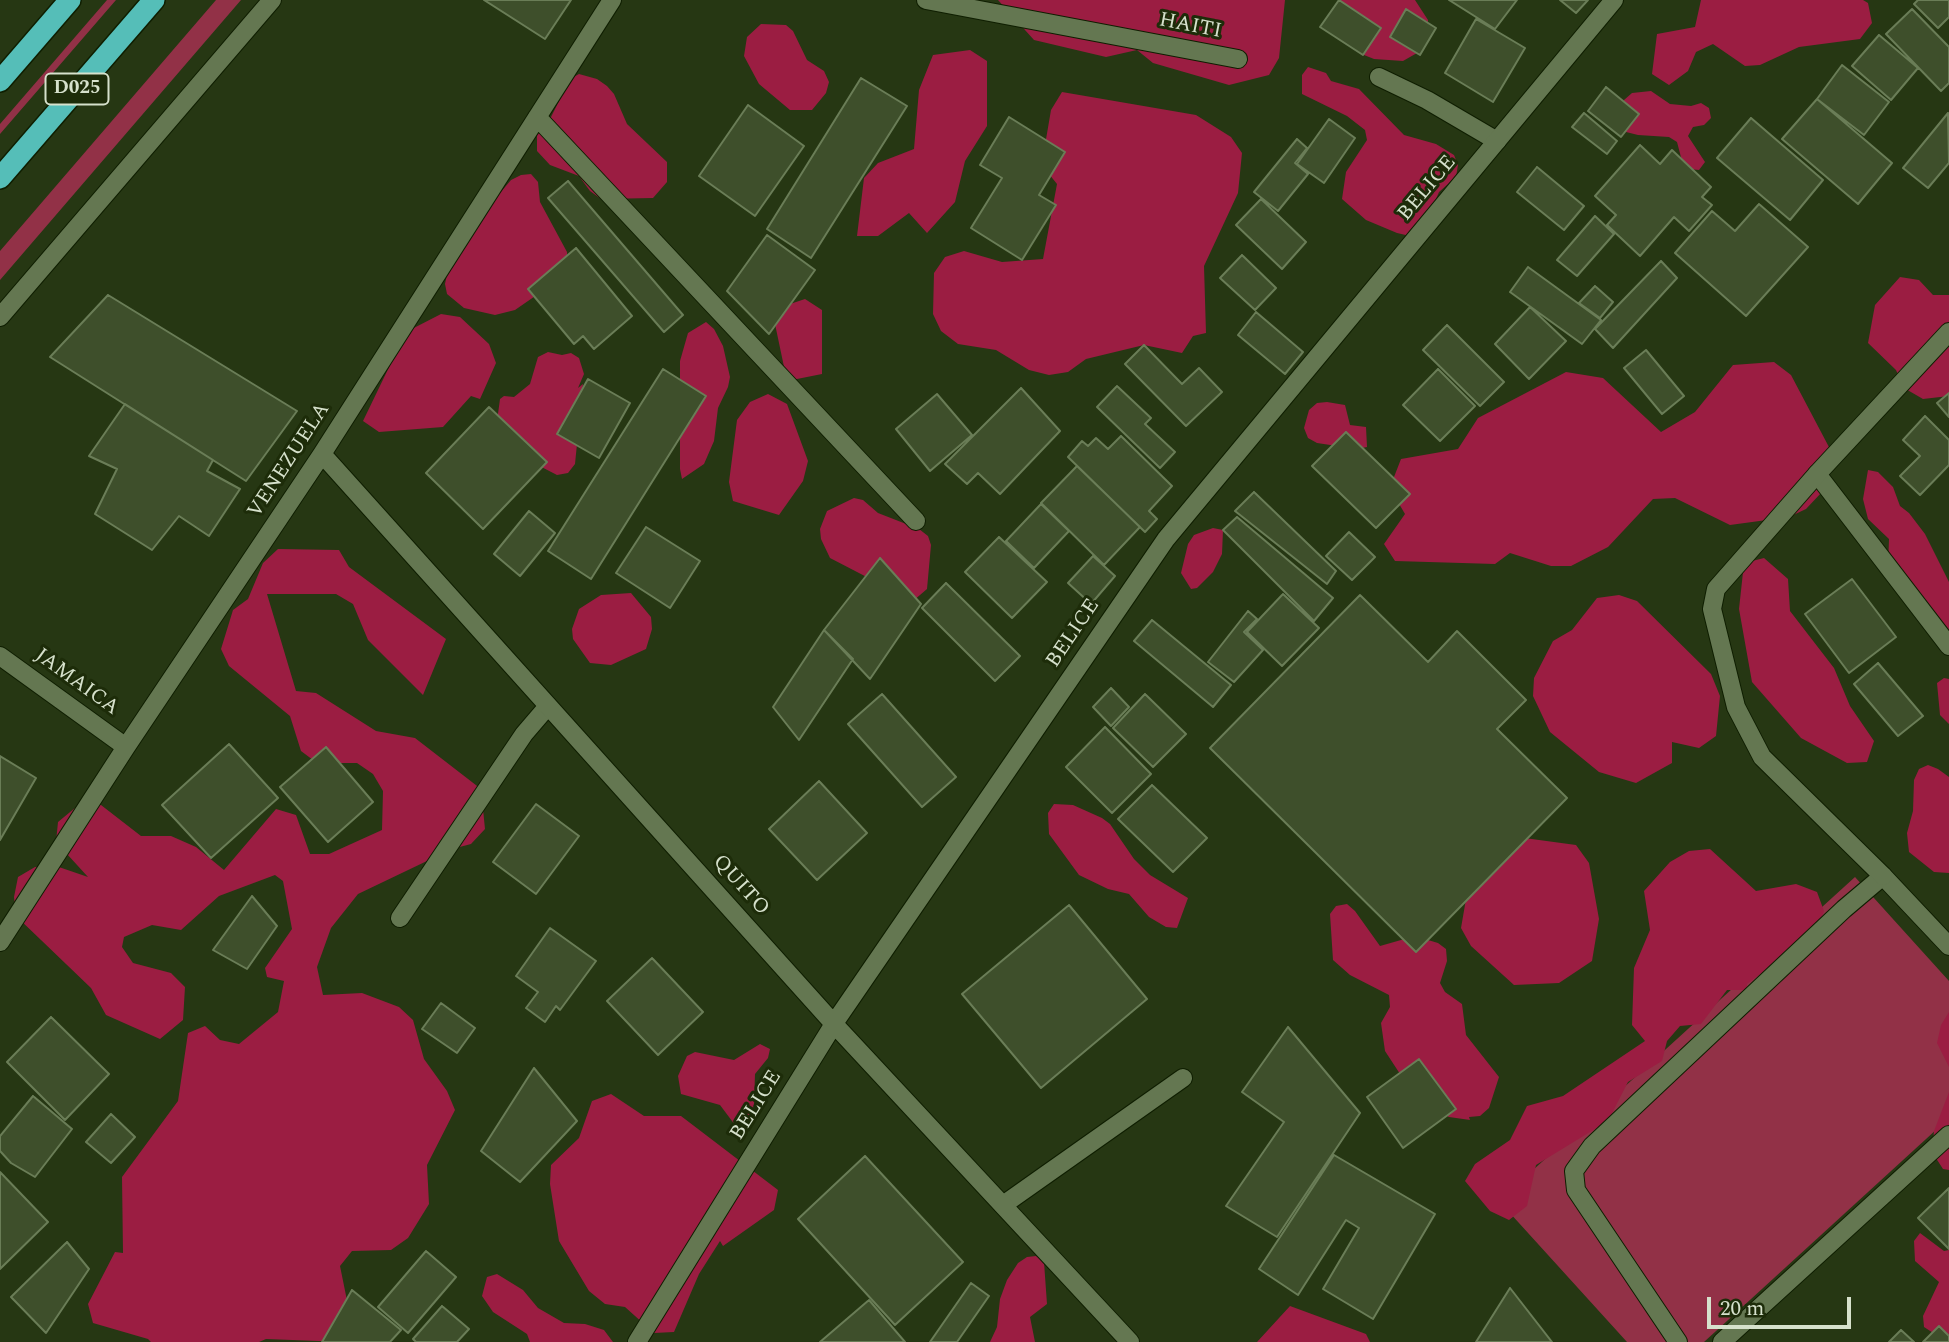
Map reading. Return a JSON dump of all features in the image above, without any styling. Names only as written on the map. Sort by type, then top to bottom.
[{"type":"highway","name":"D025","points":[[0,81],[70,0]]},
{"type":"highway","name":"D025","points":[[0,178],[154,0]]},
{"type":"street","points":[[0,317],[272,0]]},
{"type":"street","name":"VENEZUELA","points":[[0,942],[125,747],[323,454],[612,0]]},
{"type":"street","name":"HAITI","points":[[926,0],[1238,59]]},
{"type":"street","name":"BELICE","points":[[637,1342],[834,1024],[1166,539],[1614,0]]},
{"type":"street","points":[[1378,77],[1427,100],[1497,141]]},
{"type":"street","points":[[537,117],[916,521]]},
{"type":"street","points":[[1949,332],[1817,474],[1716,589],[1712,609],[1736,707],[1762,757],[1883,876],[1949,946]]},
{"type":"street","name":"QUITO","points":[[323,454],[834,1024],[1130,1342]]},
{"type":"street","points":[[1817,474],[1949,646]]},
{"type":"street","name":"JAMAICA","points":[[0,656],[125,747]]},
{"type":"street","points":[[400,918],[524,734],[548,706]]},
{"type":"street","points":[[1678,1342],[1576,1190],[1574,1171],[1592,1146],[1844,909],[1883,876]]},
{"type":"street","points":[[1003,1205],[1182,1078]]},
{"type":"street","points":[[1722,1342],[1949,1135]]},
{"type":"shaded area","points":[[107,0],[116,0],[0,134],[0,124]]},
{"type":"shaded area","points":[[216,0],[241,0],[0,280],[0,251]]},
{"type":"shaded area","points":[[998,0],[1285,0],[1279,58],[1269,75],[1229,85],[1153,63],[1137,50],[1106,57],[1034,40]]},
{"type":"shaded area","points":[[1339,0],[1415,0],[1428,20],[1428,32],[1417,53],[1403,61],[1374,59],[1347,42]]},
{"type":"shaded area","points":[[1701,0],[1863,0],[1868,3],[1872,23],[1860,39],[1799,47],[1760,65],[1745,66],[1713,44],[1696,52],[1688,71],[1669,85],[1652,74],[1657,34],[1695,27]]},
{"type":"shaded area","points":[[761,24],[786,25],[793,31],[807,60],[824,71],[829,82],[826,93],[812,110],[790,110],[759,84],[744,56],[747,37]]},
{"type":"shaded area","points":[[970,50],[987,61],[987,126],[965,161],[955,202],[927,233],[909,213],[878,236],[857,236],[864,178],[878,163],[914,149],[919,90],[933,55]]},
{"type":"shaded area","points":[[1308,67],[1326,73],[1331,81],[1359,89],[1404,135],[1436,144],[1454,155],[1458,165],[1456,177],[1439,192],[1422,231],[1410,236],[1397,233],[1366,220],[1342,199],[1346,172],[1367,140],[1365,130],[1347,116],[1302,94],[1302,75]]},
{"type":"shaded area","points":[[579,74],[597,79],[607,86],[614,94],[627,124],[667,162],[667,182],[653,198],[601,199],[590,191],[579,176],[550,165],[537,151],[537,131],[551,117],[570,79]]},
{"type":"shaded area","points":[[1651,91],[1670,104],[1691,106],[1701,103],[1709,108],[1711,118],[1704,125],[1693,127],[1688,136],[1705,162],[1699,170],[1689,169],[1682,161],[1677,142],[1669,137],[1638,135],[1618,130],[1616,120],[1624,100],[1632,93]]},
{"type":"shaded area","points":[[1062,92],[1196,115],[1231,137],[1242,153],[1238,193],[1204,266],[1206,333],[1193,336],[1182,353],[1144,345],[1086,359],[1068,372],[1049,375],[1029,370],[996,350],[958,344],[941,331],[933,314],[934,273],[945,257],[964,251],[1002,262],[1043,259],[1057,184],[1045,169],[1044,151],[1051,110]]},
{"type":"shaded area","points":[[531,174],[538,182],[540,202],[567,252],[567,262],[541,292],[515,310],[495,315],[464,308],[447,294],[445,284],[449,265],[471,227],[511,180]]},
{"type":"shaded area","points":[[1900,277],[1919,280],[1933,295],[1949,295],[1949,396],[1923,399],[1904,388],[1896,370],[1868,343],[1875,305]]},
{"type":"shaded area","points":[[805,299],[822,310],[822,374],[787,381],[775,324],[784,306]]},
{"type":"shaded area","points":[[441,314],[460,317],[489,344],[496,363],[480,399],[471,396],[443,427],[379,432],[363,421],[406,332]]},
{"type":"shaded area","points":[[706,322],[714,329],[723,346],[730,377],[718,408],[714,441],[704,464],[682,479],[680,361],[688,333]]},
{"type":"shaded area","points":[[548,352],[562,355],[571,353],[579,358],[584,374],[578,388],[583,384],[575,464],[568,473],[557,475],[522,457],[497,421],[500,399],[504,396],[514,397],[530,384],[538,357]]},
{"type":"shaded area","points":[[1774,362],[1791,375],[1830,449],[1822,492],[1806,509],[1789,517],[1730,525],[1675,498],[1653,499],[1608,547],[1571,566],[1551,566],[1510,553],[1495,564],[1395,561],[1384,544],[1405,514],[1395,497],[1394,477],[1401,459],[1458,449],[1478,418],[1566,372],[1603,378],[1661,432],[1695,412],[1733,365]]},
{"type":"shaded area","points":[[768,394],[787,404],[808,461],[803,481],[779,515],[733,501],[729,482],[737,420],[750,402]]},
{"type":"shaded area","points":[[1317,403],[1345,405],[1350,425],[1366,427],[1367,447],[1357,449],[1317,443],[1308,438],[1304,428],[1309,410]]},
{"type":"shaded area","points":[[1868,470],[1878,472],[1893,487],[1900,506],[1925,534],[1949,582],[1949,656],[1941,651],[1932,634],[1933,616],[1930,606],[1924,599],[1907,591],[1888,567],[1889,539],[1868,519],[1863,499]]},
{"type":"shaded area","points":[[854,498],[863,500],[878,513],[919,529],[928,536],[931,545],[927,589],[913,601],[830,558],[821,539],[820,529],[827,511]]},
{"type":"shaded area","points":[[1213,528],[1223,530],[1222,554],[1213,572],[1197,588],[1191,589],[1181,573],[1188,544],[1194,535]]},
{"type":"shaded area","points":[[278,549],[339,550],[349,567],[446,639],[423,695],[368,640],[353,604],[336,594],[267,594],[296,691],[316,693],[376,731],[415,738],[481,789],[485,829],[471,844],[452,849],[358,894],[331,928],[317,967],[323,995],[362,993],[399,1007],[413,1020],[424,1059],[447,1091],[455,1110],[427,1165],[429,1204],[408,1238],[391,1250],[352,1251],[340,1266],[352,1325],[344,1342],[266,1339],[259,1342],[151,1342],[93,1323],[88,1304],[115,1252],[123,1253],[122,1177],[178,1101],[188,1033],[205,1026],[220,1040],[239,1044],[278,1012],[284,981],[267,977],[265,968],[292,929],[283,881],[275,875],[219,896],[181,930],[152,925],[124,937],[122,947],[133,963],[171,973],[185,987],[183,1020],[160,1039],[106,1015],[91,988],[16,916],[14,897],[18,877],[35,867],[53,865],[88,877],[56,842],[58,822],[81,803],[101,805],[141,836],[171,836],[196,847],[224,870],[276,809],[296,815],[310,854],[329,854],[382,830],[383,791],[373,774],[357,763],[317,763],[301,751],[290,716],[229,666],[221,649],[233,610],[248,599],[263,563]]},
{"type":"shaded area","points":[[1764,558],[1788,579],[1790,611],[1834,668],[1850,706],[1874,741],[1867,762],[1847,763],[1801,738],[1752,682],[1739,609],[1744,563]]},
{"type":"shaded area","points":[[631,593],[651,617],[652,629],[646,649],[611,665],[590,663],[573,639],[572,629],[579,609],[601,595]]},
{"type":"shaded area","points":[[1619,595],[1637,601],[1711,674],[1720,696],[1716,736],[1699,748],[1672,742],[1672,763],[1636,783],[1599,772],[1550,732],[1533,696],[1534,678],[1553,641],[1572,630],[1597,598]]},
{"type":"shaded area","points":[[1944,678],[1949,679],[1949,724],[1940,715],[1937,683]]},
{"type":"shaded area","points":[[1928,765],[1949,777],[1949,873],[1934,872],[1909,852],[1907,833],[1913,811],[1914,780],[1919,769]]},
{"type":"shaded area","points":[[1054,804],[1073,805],[1102,818],[1110,824],[1134,859],[1150,875],[1188,898],[1177,928],[1166,927],[1149,917],[1129,894],[1108,889],[1079,875],[1049,834],[1048,813]]},
{"type":"shaded area","points":[[1517,837],[1576,845],[1589,863],[1599,919],[1592,961],[1559,983],[1514,985],[1471,946],[1461,928],[1471,870]]},
{"type":"shaded area","points":[[1710,849],[1756,891],[1796,884],[1817,892],[1824,911],[1817,931],[1747,984],[1747,990],[1727,990],[1701,1024],[1680,1026],[1667,1041],[1662,1061],[1628,1082],[1608,1121],[1536,1165],[1527,1206],[1509,1220],[1490,1211],[1465,1181],[1475,1164],[1510,1140],[1527,1106],[1563,1096],[1645,1041],[1632,1025],[1634,968],[1650,930],[1644,891],[1670,862],[1689,851]]},
{"type":"shaded area","points":[[1855,877],[1949,981],[1949,1118],[1704,1342],[1627,1342],[1499,1201]]},
{"type":"shaded area","points":[[1347,904],[1380,946],[1418,937],[1438,943],[1446,949],[1447,961],[1440,983],[1445,992],[1462,1004],[1466,1035],[1499,1077],[1489,1108],[1480,1116],[1469,1117],[1470,1120],[1449,1117],[1432,1108],[1402,1077],[1385,1051],[1381,1023],[1390,1007],[1389,995],[1350,975],[1333,960],[1330,914],[1336,906]]},
{"type":"shaded area","points":[[1949,1012],[1949,1067],[1937,1043],[1941,1025]]},
{"type":"shaded area","points":[[760,1044],[770,1049],[768,1058],[755,1074],[754,1104],[747,1125],[738,1129],[720,1105],[681,1094],[678,1076],[687,1056],[695,1052],[734,1060]]},
{"type":"shaded area","points":[[1949,1092],[1949,1170],[1943,1169],[1932,1152],[1934,1131]]},
{"type":"shaded area","points":[[611,1094],[644,1116],[681,1116],[778,1190],[774,1210],[723,1246],[720,1241],[699,1274],[674,1332],[654,1333],[625,1307],[605,1304],[589,1291],[559,1241],[550,1184],[551,1165],[579,1138],[592,1101]]},
{"type":"shaded area","points":[[1920,1233],[1944,1251],[1949,1250],[1949,1340],[1924,1327],[1923,1316],[1939,1282],[1915,1261],[1914,1241]]},
{"type":"shaded area","points":[[1036,1256],[1044,1262],[1047,1304],[1030,1317],[1035,1342],[990,1342],[997,1327],[1000,1299],[1007,1280],[1018,1263],[1027,1257]]},
{"type":"shaded area","points":[[497,1274],[523,1290],[538,1308],[564,1323],[585,1324],[604,1330],[613,1342],[530,1342],[527,1334],[493,1312],[482,1296],[487,1277]]},
{"type":"shaded area","points":[[1290,1306],[1366,1334],[1370,1342],[1257,1342]]},
{"type":"building","points":[[484,0],[571,0],[545,39]]},
{"type":"building","points":[[1339,0],[1381,28],[1363,55],[1320,27]]},
{"type":"building","points":[[1449,0],[1517,0],[1495,29]]},
{"type":"building","points":[[1560,0],[1588,0],[1576,13]]},
{"type":"building","points":[[1918,0],[1949,0],[1949,17],[1938,28],[1914,4]]},
{"type":"building","points":[[1406,9],[1436,28],[1420,55],[1390,37]]},
{"type":"building","points":[[1912,9],[1949,47],[1949,83],[1941,91],[1886,34]]},
{"type":"building","points":[[1476,19],[1525,48],[1493,102],[1445,73]]},
{"type":"building","points":[[1879,35],[1918,68],[1891,100],[1852,66]]},
{"type":"building","points":[[1842,65],[1889,102],[1864,135],[1817,99]]},
{"type":"building","points":[[861,78],[907,106],[811,258],[767,229]]},
{"type":"building","points":[[1606,87],[1639,114],[1621,137],[1588,111]]},
{"type":"building","points":[[1817,99],[1892,163],[1858,204],[1782,139]]},
{"type":"building","points":[[748,105],[804,146],[755,216],[699,176]]},
{"type":"building","points":[[1584,113],[1617,141],[1607,154],[1572,127]]},
{"type":"building","points":[[1948,113],[1949,163],[1928,188],[1903,168]]},
{"type":"building","points":[[1009,117],[1065,152],[1039,195],[1056,205],[1022,260],[971,228],[1002,178],[980,165]]},
{"type":"building","points":[[1751,118],[1823,180],[1790,220],[1717,158]]},
{"type":"building","points":[[1329,119],[1355,138],[1324,183],[1297,164]]},
{"type":"building","points":[[1297,139],[1307,148],[1295,163],[1308,174],[1278,211],[1254,192]]},
{"type":"building","points":[[1640,145],[1660,164],[1672,150],[1711,187],[1702,197],[1712,205],[1689,231],[1674,217],[1640,256],[1607,225],[1616,215],[1595,196]]},
{"type":"building","points":[[1537,167],[1584,206],[1564,230],[1517,192]]},
{"type":"building","points":[[568,181],[683,315],[664,332],[548,198]]},
{"type":"building","points":[[1261,199],[1306,242],[1282,269],[1236,225]]},
{"type":"building","points":[[1759,204],[1808,247],[1746,316],[1675,253],[1712,211],[1735,231]]},
{"type":"building","points":[[1595,216],[1614,234],[1577,276],[1557,260]]},
{"type":"building","points":[[767,235],[815,270],[769,334],[727,291]]},
{"type":"building","points":[[576,248],[632,316],[594,349],[583,336],[574,344],[528,289]]},
{"type":"building","points":[[1242,255],[1276,288],[1255,310],[1220,278]]},
{"type":"building","points":[[1661,261],[1677,278],[1613,348],[1595,329]]},
{"type":"building","points":[[1528,267],[1601,320],[1582,344],[1510,292]]},
{"type":"building","points":[[1595,286],[1613,302],[1600,318],[1579,303]]},
{"type":"building","points":[[108,295],[297,411],[246,481],[50,357]]},
{"type":"building","points":[[1530,307],[1566,341],[1529,379],[1495,344]]},
{"type":"building","points":[[1256,312],[1303,352],[1285,374],[1238,335]]},
{"type":"building","points":[[1447,325],[1504,382],[1480,406],[1423,350]]},
{"type":"building","points":[[1144,345],[1182,384],[1199,368],[1222,392],[1186,426],[1125,364]]},
{"type":"building","points":[[1646,350],[1684,396],[1662,414],[1624,368]]},
{"type":"building","points":[[663,369],[706,396],[591,579],[548,551]]},
{"type":"building","points":[[1438,369],[1475,406],[1440,441],[1403,405]]},
{"type":"building","points":[[588,379],[630,403],[599,458],[557,434]]},
{"type":"building","points":[[1117,386],[1151,418],[1145,424],[1175,452],[1160,468],[1097,407]]},
{"type":"building","points":[[1021,388],[1060,431],[1000,494],[978,473],[967,484],[945,464]]},
{"type":"building","points":[[1949,393],[1949,417],[1937,403]]},
{"type":"building","points":[[937,394],[972,435],[930,471],[896,429]]},
{"type":"building","points":[[125,404],[213,460],[207,471],[240,489],[209,536],[179,516],[152,550],[95,514],[117,469],[89,456]]},
{"type":"building","points":[[489,407],[547,462],[483,529],[426,473]]},
{"type":"building","points":[[1925,416],[1949,440],[1949,465],[1920,495],[1900,476],[1920,456],[1903,440]]},
{"type":"building","points":[[1346,432],[1410,494],[1376,528],[1312,466]]},
{"type":"building","points":[[1121,436],[1172,486],[1149,511],[1157,519],[1145,532],[1068,457],[1082,441],[1088,446],[1096,438],[1108,449]]},
{"type":"building","points":[[1077,466],[1140,527],[1104,565],[1041,503]]},
{"type":"building","points":[[1254,492],[1336,571],[1327,584],[1235,511]]},
{"type":"building","points":[[1041,504],[1069,531],[1034,568],[1006,541]]},
{"type":"building","points":[[529,511],[555,533],[520,576],[494,554]]},
{"type":"building","points":[[1237,517],[1333,598],[1314,621],[1223,530]]},
{"type":"building","points":[[646,527],[700,561],[670,608],[616,573]]},
{"type":"building","points":[[1349,532],[1375,557],[1352,580],[1326,556]]},
{"type":"building","points":[[999,537],[1047,582],[1012,618],[965,572]]},
{"type":"building","points":[[1093,556],[1115,576],[1091,604],[1068,583]]},
{"type":"building","points":[[880,558],[921,604],[870,679],[824,630]]},
{"type":"building","points":[[1852,579],[1896,637],[1849,673],[1805,614]]},
{"type":"building","points":[[946,583],[1020,656],[995,681],[922,608]]},
{"type":"building","points":[[1283,594],[1319,628],[1282,666],[1247,632]]},
{"type":"building","points":[[1360,595],[1428,662],[1457,631],[1526,700],[1497,729],[1567,798],[1416,952],[1210,748]]},
{"type":"building","points":[[1248,611],[1257,619],[1244,632],[1263,650],[1234,682],[1208,662]]},
{"type":"building","points":[[1152,620],[1231,685],[1213,707],[1134,641]]},
{"type":"building","points":[[824,630],[853,659],[799,740],[773,707]]},
{"type":"building","points":[[1878,663],[1923,716],[1898,736],[1854,684]]},
{"type":"building","points":[[1111,688],[1129,707],[1111,726],[1093,707]]},
{"type":"building","points":[[882,694],[956,777],[922,807],[848,724]]},
{"type":"building","points":[[1145,694],[1186,734],[1153,767],[1113,728]]},
{"type":"building","points":[[1105,727],[1151,774],[1112,813],[1066,767]]},
{"type":"building","points":[[229,744],[278,798],[211,858],[162,805]]},
{"type":"building","points":[[326,747],[373,802],[328,842],[280,787]]},
{"type":"building","points":[[0,756],[36,778],[0,840]]},
{"type":"building","points":[[819,781],[867,833],[817,880],[769,829]]},
{"type":"building","points":[[1152,785],[1207,838],[1173,872],[1118,819]]},
{"type":"building","points":[[536,804],[579,836],[536,894],[493,862]]},
{"type":"building","points":[[252,896],[277,926],[247,969],[213,950]]},
{"type":"building","points":[[1069,905],[1147,999],[1041,1088],[962,994]]},
{"type":"building","points":[[550,928],[596,961],[560,1010],[556,1006],[545,1022],[526,1008],[538,992],[516,976]]},
{"type":"building","points":[[652,958],[703,1012],[658,1055],[607,1001]]},
{"type":"building","points":[[441,1003],[475,1028],[457,1053],[422,1029]]},
{"type":"building","points":[[51,1017],[109,1074],[65,1120],[7,1062]]},
{"type":"building","points":[[1288,1027],[1360,1113],[1277,1237],[1226,1206],[1284,1122],[1242,1092]]},
{"type":"building","points":[[1419,1059],[1456,1109],[1403,1148],[1367,1097]]},
{"type":"building","points":[[534,1068],[577,1121],[520,1182],[481,1151]]},
{"type":"building","points":[[33,1096],[72,1129],[35,1177],[11,1163],[0,1151],[0,1136]]},
{"type":"building","points":[[111,1114],[135,1137],[111,1163],[86,1142]]},
{"type":"building","points":[[1334,1155],[1435,1214],[1373,1319],[1323,1289],[1359,1228],[1346,1220],[1298,1295],[1259,1269]]},
{"type":"building","points":[[865,1156],[963,1262],[895,1325],[798,1219]]},
{"type":"building","points":[[0,1172],[48,1222],[0,1269]]},
{"type":"building","points":[[1949,1188],[1949,1249],[1918,1218]]},
{"type":"building","points":[[67,1242],[89,1269],[46,1333],[11,1297]]},
{"type":"building","points":[[426,1251],[456,1277],[408,1333],[378,1307]]},
{"type":"building","points":[[971,1283],[989,1296],[957,1342],[930,1342]]},
{"type":"building","points":[[1510,1288],[1552,1342],[1476,1342]]},
{"type":"building","points":[[352,1290],[401,1330],[390,1342],[322,1342]]},
{"type":"building","points":[[869,1300],[905,1342],[820,1342]]},
{"type":"building","points":[[442,1306],[469,1329],[457,1342],[416,1342],[413,1339]]},
{"type":"building","points":[[1939,1326],[1949,1336],[1949,1342],[1923,1342]]},
{"type":"building","points":[[1901,1330],[1914,1342],[1889,1342]]}]
